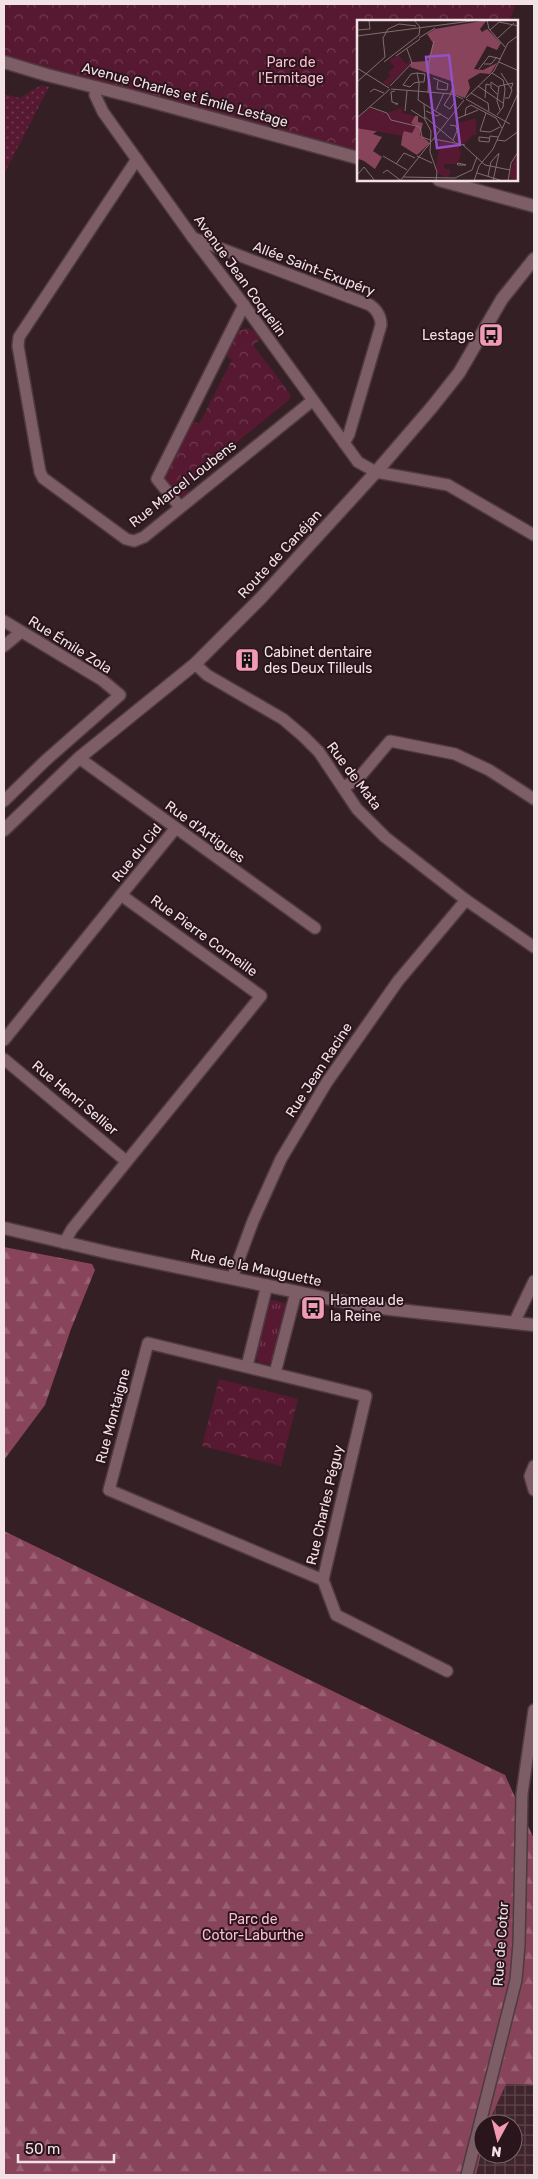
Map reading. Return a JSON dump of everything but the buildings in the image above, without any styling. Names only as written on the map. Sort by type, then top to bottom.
[{"type":"street","name":"Avenue Charles et Émile Lestage","points":[[4,62],[357,158]]},
{"type":"street","name":"Avenue Jean Coquelin","points":[[96,87],[95,95],[98,103],[193,238],[358,462],[376,472]]},
{"type":"street","name":"Rue Marcel Loubens","points":[[137,159],[19,337],[18,346],[40,472],[43,478],[126,539],[134,541],[144,537],[312,401]]},
{"type":"street","points":[[443,181],[534,206]]},
{"type":"street","name":"Allée Saint-Exupéry","points":[[193,238],[370,305],[376,309],[381,319],[381,325],[349,434],[344,443]]},
{"type":"street","name":"Route de Canéjan","points":[[4,830],[78,758],[195,664],[260,599],[376,472],[459,373],[502,299],[534,259]]},
{"type":"street","points":[[180,507],[157,479],[244,305]]},
{"type":"street","points":[[376,472],[448,485],[534,535]]},
{"type":"street","name":"Rue Émile Zola","points":[[4,621],[102,680],[120,695],[45,761],[4,801]]},
{"type":"street","points":[[4,646],[21,632]]},
{"type":"street","name":"Rue de Mata","points":[[195,664],[207,675],[283,719],[318,752],[344,787],[357,809],[385,837],[466,900],[534,947]]},
{"type":"street","points":[[344,787],[357,780],[390,741],[455,754],[489,770],[534,799]]},
{"type":"street","name":"Rue d'Artigues","points":[[78,758],[315,928]]},
{"type":"street","name":"Rue du Cid","points":[[122,895],[175,829]]},
{"type":"street","points":[[4,1040],[122,895]]},
{"type":"street","name":"Rue Pierre Corneille","points":[[64,1243],[72,1229],[126,1161],[261,996],[122,895]]},
{"type":"street","name":"Rue Jean Racine","points":[[232,1278],[253,1221],[281,1160],[327,1082],[398,981],[466,900]]},
{"type":"street","name":"Rue Henri Sellier","points":[[4,1059],[126,1161]]},
{"type":"street","name":"Rue de la Mauguette","points":[[4,1228],[64,1243],[296,1292],[389,1309],[534,1325]]},
{"type":"street","points":[[514,1323],[534,1281]]},
{"type":"street","points":[[247,1366],[267,1285]]},
{"type":"street","points":[[275,1373],[296,1292]]},
{"type":"street","name":"Rue Montaigne","points":[[323,1580],[109,1490],[148,1343],[366,1396]]},
{"type":"street","name":"Rue Charles Péguy","points":[[366,1396],[323,1580],[336,1614],[447,1671]]},
{"type":"street","points":[[534,1466],[530,1476],[534,1490]]},
{"type":"street","name":"Rue de Cotor","points":[[467,2175],[516,1980],[519,1944],[522,1794],[534,1710]]},
{"type":"shaded area","points":[[506,2084],[534,2085],[534,2175],[476,2175],[479,2164],[523,2164],[523,2114],[492,2114]]},
{"type":"green space","name":"Parc de l'Ermitage","points":[[4,4],[516,4],[509,20],[357,20],[357,158],[4,62]]},
{"type":"green space","points":[[41,85],[49,87],[4,174],[4,94],[20,98]]},
{"type":"green space","points":[[249,328],[256,333],[260,340],[253,345],[291,395],[289,400],[226,451],[220,463],[211,471],[206,467],[184,486],[190,493],[183,497],[176,494],[164,481],[164,477],[191,420],[199,424],[232,360],[223,354],[234,332]]},
{"type":"green space","points":[[4,1247],[92,1264],[95,1270],[71,1329],[45,1405],[4,1460]]},
{"type":"green space","points":[[273,1300],[285,1303],[287,1307],[274,1360],[268,1365],[258,1362],[256,1357],[269,1302]]},
{"type":"green space","points":[[219,1379],[298,1399],[281,1466],[202,1446]]},
{"type":"green space","name":"Parc de Cotor-Laburthe","points":[[4,1531],[505,1775],[534,1839],[534,2085],[506,2084],[492,2114],[473,2114],[473,2164],[479,2164],[476,2175],[4,2175]]},
{"type":"place","name":"Lestage","points":[[491,335]]},
{"type":"place","name":"Cabinet dentaire des Deux Tilleuls","points":[[247,660]]},
{"type":"place","name":"Hameau de la Reine","points":[[313,1308]]}]
